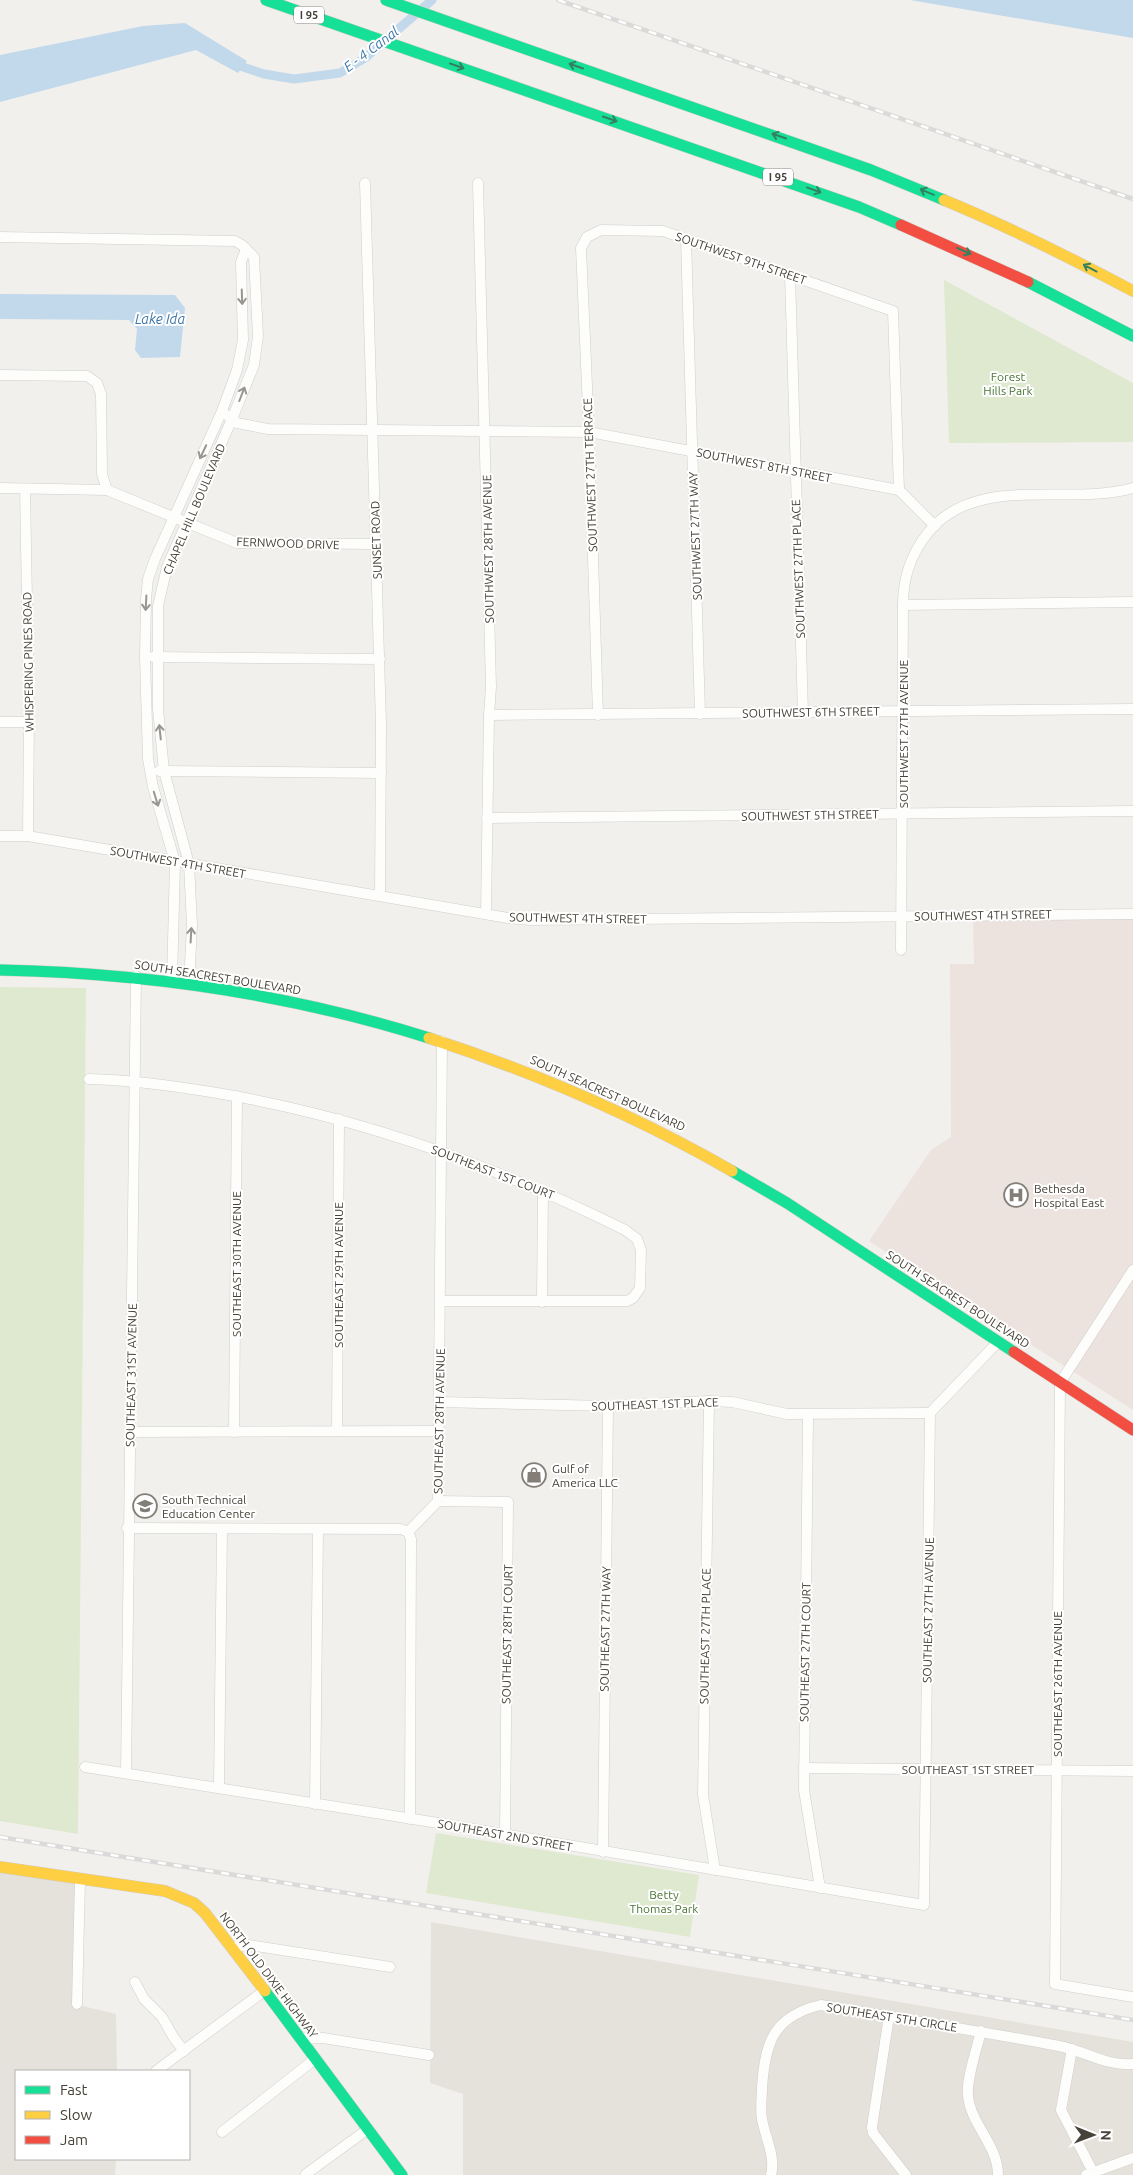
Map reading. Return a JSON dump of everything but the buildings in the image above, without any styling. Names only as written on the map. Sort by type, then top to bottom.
[{"type":"main road","name":"I 95","points":[[266,0],[859,207],[1031,282],[1133,336]]},
{"type":"main road","points":[[386,0],[871,170],[987,218],[1133,291]]},
{"type":"main road","name":"SOUTH SEACREST BOULEVARD","points":[[0,970],[64,971],[136,976],[288,1001],[331,1010],[442,1041],[530,1072],[573,1090],[680,1141],[787,1203],[1133,1430]]},
{"type":"main road","name":"NORTH OLD DIXIE HIGHWAY","points":[[0,1867],[165,1891],[188,1900],[205,1913],[402,2175]]},
{"type":"street","name":"SOUTHWEST 28TH AVENUE","points":[[478,183],[491,687],[486,914]]},
{"type":"street","name":"SUNSET ROAD","points":[[366,184],[380,659],[380,896]]},
{"type":"street","name":"SOUTHWEST 9TH STREET","points":[[587,237],[601,230],[663,231],[893,311],[898,490]]},
{"type":"street","points":[[0,237],[234,241],[246,249]]},
{"type":"street","name":"SOUTHWEST 27TH TERRACE","points":[[587,237],[581,248],[590,432],[598,715]]},
{"type":"street","name":"SOUTHWEST 27TH WAY","points":[[686,239],[700,714]]},
{"type":"street","name":"CHAPEL HILL BOULEVARD","points":[[172,982],[175,862],[153,787],[148,759],[145,656],[148,579],[174,516],[222,411],[237,370],[242,348],[241,262],[246,249],[254,257],[258,336],[254,365],[167,567],[158,606],[158,709],[164,771],[189,864],[192,925],[189,984]]},
{"type":"street","name":"SOUTHWEST 27TH PLACE","points":[[790,275],[803,712]]},
{"type":"street","points":[[0,375],[87,376],[97,383],[101,394],[102,474],[107,490]]},
{"type":"street","name":"SOUTHWEST 8TH STREET","points":[[222,411],[237,423],[268,429],[590,432],[898,490]]},
{"type":"street","name":"FERNWOOD DRIVE","points":[[0,488],[107,490],[237,542],[376,544]]},
{"type":"street","points":[[898,490],[934,526],[964,505],[993,497],[1092,496],[1133,488]]},
{"type":"street","name":"WHISPERING PINES ROAD","points":[[25,489],[29,722],[28,836]]},
{"type":"street","name":"SOUTHWEST 27TH AVENUE","points":[[901,950],[903,590],[910,562],[920,543],[934,526]]},
{"type":"street","points":[[902,605],[1133,602]]},
{"type":"street","points":[[145,656],[380,659]]},
{"type":"street","name":"SOUTHWEST 6TH STREET","points":[[489,715],[1133,709]]},
{"type":"street","points":[[0,722],[29,722]]},
{"type":"street","points":[[150,770],[381,773]]},
{"type":"street","name":"SOUTHWEST 5TH STREET","points":[[487,818],[1133,811]]},
{"type":"street","name":"SOUTHWEST 4TH STREET","points":[[0,836],[28,836],[530,920],[1133,914]]},
{"type":"street","name":"SOUTHEAST 31ST AVENUE","points":[[126,1773],[136,976]]},
{"type":"street","name":"SOUTHEAST 28TH AVENUE","points":[[408,1532],[438,1500],[442,1041]]},
{"type":"street","name":"SOUTHEAST 1ST COURT","points":[[89,1080],[134,1081],[237,1096],[339,1120],[441,1151],[543,1191],[633,1234],[637,1238],[641,1250],[640,1288],[633,1298],[621,1302],[440,1301]]},
{"type":"street","name":"SOUTHEAST 30TH AVENUE","points":[[234,1432],[237,1096]]},
{"type":"street","name":"SOUTHEAST 29TH AVENUE","points":[[337,1431],[339,1120]]},
{"type":"street","points":[[542,1302],[543,1191]]},
{"type":"street","points":[[1060,1383],[1133,1270]]},
{"type":"street","points":[[930,1413],[998,1342]]},
{"type":"street","name":"SOUTHEAST 26TH AVENUE","points":[[1060,1383],[1055,1984],[1133,1997]]},
{"type":"street","name":"SOUTHEAST 1ST PLACE","points":[[439,1402],[608,1406],[709,1400],[732,1402],[787,1414],[808,1416],[930,1413]]},
{"type":"street","name":"SOUTHEAST 27TH PLACE","points":[[709,1400],[703,1795],[715,1870]]},
{"type":"street","name":"SOUTHEAST 27TH WAY","points":[[604,1852],[608,1406]]},
{"type":"street","name":"SOUTHEAST 27TH AVENUE","points":[[924,1905],[930,1413]]},
{"type":"street","name":"SOUTHEAST 27TH COURT","points":[[808,1416],[804,1790],[820,1888]]},
{"type":"street","points":[[131,1432],[439,1431]]},
{"type":"street","name":"SOUTHEAST 28TH COURT","points":[[438,1500],[508,1502],[505,1836]]},
{"type":"street","points":[[128,1528],[401,1530],[408,1532],[411,1539],[410,1819]]},
{"type":"street","points":[[219,1788],[222,1528]]},
{"type":"street","points":[[315,1804],[318,1529]]},
{"type":"street","name":"SOUTHEAST 2ND STREET","points":[[85,1767],[924,1905]]},
{"type":"street","name":"SOUTHEAST 1ST STREET","points":[[804,1768],[1133,1771]]},
{"type":"street","points":[[78,2004],[80,1880]]},
{"type":"street","points":[[232,1947],[249,1944],[390,1967]]},
{"type":"street","points":[[135,1982],[144,1999],[162,2017],[184,2051]]},
{"type":"street","points":[[157,2070],[264,1991]]},
{"type":"street","name":"SOUTHEAST 5TH CIRCLE","points":[[771,2175],[773,2163],[761,2116],[764,2061],[768,2047],[774,2034],[795,2014],[821,2005],[1072,2048],[1099,2060],[1133,2064]]},
{"type":"street","points":[[889,2016],[872,2127],[873,2133],[906,2175]]},
{"type":"street","points":[[980,2031],[968,2083],[968,2096],[971,2109],[997,2158],[998,2175]]},
{"type":"street","points":[[299,2036],[305,2039],[323,2038],[430,2055]]},
{"type":"street","points":[[1072,2048],[1061,2110],[1089,2173],[1133,2158]]},
{"type":"street","points":[[222,2132],[315,2059]]},
{"type":"street","points":[[306,2174],[368,2129]]},
{"type":"shaded area","name":"Bethesda Hospital East","points":[[1133,918],[1133,1410],[869,1241],[931,1150],[951,1137],[950,964],[974,964],[973,919]]},
{"type":"shaded area","points":[[0,1871],[76,1883],[74,2004],[116,2014],[117,2070],[15,2070],[15,2160],[116,2160],[115,2175],[0,2175]]},
{"type":"shaded area","points":[[431,1922],[1133,2042],[1133,2175],[463,2175],[463,2094],[430,2083]]},
{"type":"green space","name":"Forest Hills Park","points":[[944,280],[1133,383],[1133,442],[949,443]]},
{"type":"green space","points":[[0,987],[86,988],[78,1834],[0,1821]]},
{"type":"green space","name":"Betty Thomas Park","points":[[436,1833],[699,1875],[690,1937],[426,1893]]},
{"type":"water","points":[[910,0],[1133,0],[1133,38]]},
{"type":"water","points":[[185,23],[247,61],[238,73],[196,50],[0,102],[0,55],[143,26]]},
{"type":"water","name":"Lake Ida","points":[[0,294],[175,295],[185,308],[180,357],[141,358],[135,350],[137,329],[129,320],[0,319]]},
{"type":"waterway","name":"E - 4 Canal","points":[[243,67],[264,74],[294,79],[340,73],[365,58],[432,0]]},
{"type":"railway","points":[[558,0],[1133,199]]},
{"type":"railway","points":[[0,1837],[1133,2020]]},
{"type":"traffic: fast","points":[[266,0],[859,207],[901,225]]},
{"type":"traffic: fast","points":[[386,0],[871,170],[944,200]]},
{"type":"traffic: fast","points":[[1028,282],[1133,336]]},
{"type":"traffic: fast","points":[[0,970],[109,976],[217,989],[324,1009],[429,1038]]},
{"type":"traffic: fast","points":[[732,1171],[787,1203],[1014,1352]]},
{"type":"traffic: fast","points":[[265,1991],[402,2175]]},
{"type":"traffic: slow","points":[[944,200],[1040,243],[1133,291]]},
{"type":"traffic: slow","points":[[429,1038],[507,1065],[584,1097],[659,1132],[732,1171]]},
{"type":"traffic: slow","points":[[0,1867],[165,1891],[194,1903],[205,1913],[265,1991]]},
{"type":"traffic: jam","points":[[901,225],[1028,282]]},
{"type":"traffic: jam","points":[[1014,1352],[1133,1430]]},
{"type":"place","name":"Bethesda Hospital East","points":[[1016,1195]]},
{"type":"place","name":"Gulf of America LLC","points":[[534,1475]]},
{"type":"place","name":"South Technical Education Center","points":[[145,1506]]}]
